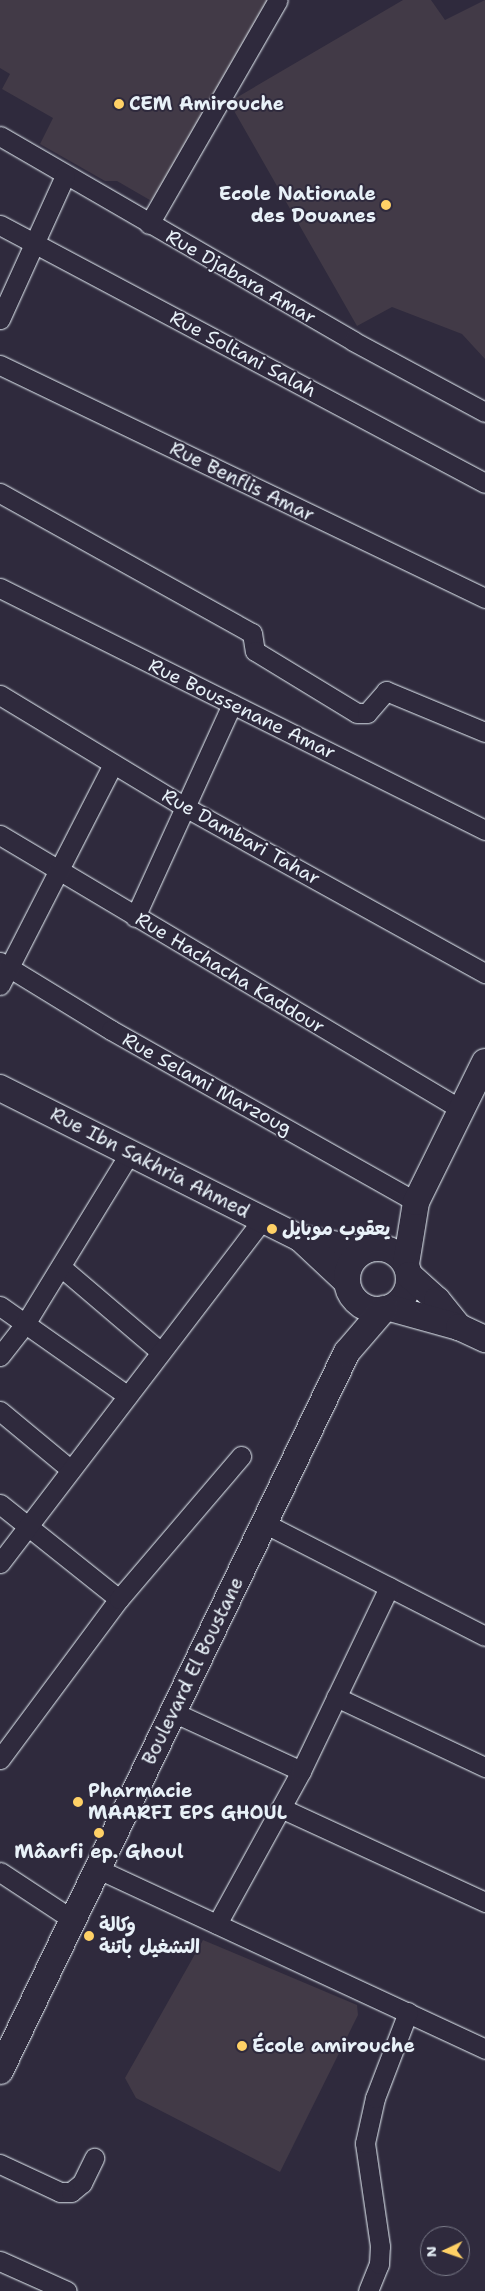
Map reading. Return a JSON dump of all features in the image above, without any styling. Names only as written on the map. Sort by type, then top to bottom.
[{"type":"main road","points":[[347,1352],[349,1287],[352,1261],[371,1249],[415,1205],[485,1062]]},
{"type":"main road","name":"Rue Ibn Sakhria Ahmed","points":[[0,1088],[300,1238]]},
{"type":"main road","points":[[347,1352],[387,1308],[404,1296],[415,1205]]},
{"type":"main road","points":[[300,1238],[397,1254],[407,1269],[437,1300],[459,1327]]},
{"type":"main road","points":[[300,1238],[369,1309],[387,1308],[459,1327],[485,1339]]},
{"type":"main road","name":"Boulevard El Boustane","points":[[0,2071],[347,1352]]},
{"type":"street","points":[[149,224],[278,0]]},
{"type":"street","name":"Rue Djabara Amar","points":[[0,136],[65,176],[353,341],[485,412]]},
{"type":"street","points":[[0,319],[36,244],[65,176]]},
{"type":"street","name":"Rue Soltani Salah","points":[[0,225],[485,483]]},
{"type":"street","name":"Rue Benflis Amar","points":[[0,365],[485,598]]},
{"type":"street","points":[[0,493],[252,633],[255,651],[358,713],[367,712],[386,690],[485,732]]},
{"type":"street","name":"Rue Boussenane Amar","points":[[0,588],[485,830]]},
{"type":"street","name":"Rue Dambari Tahar","points":[[0,695],[185,807],[485,973]]},
{"type":"street","points":[[135,917],[232,704]]},
{"type":"street","points":[[0,985],[5,965],[58,871],[113,764]]},
{"type":"street","name":"Rue Hachacha Kaddour","points":[[0,835],[462,1110]]},
{"type":"street","name":"Rue Selami Marzoug","points":[[5,965],[111,1030],[415,1205]]},
{"type":"street","points":[[0,1356],[25,1324],[129,1154]]},
{"type":"street","points":[[0,1563],[262,1220]]},
{"type":"street","points":[[61,1267],[161,1352]]},
{"type":"street","points":[[0,1306],[128,1396]]},
{"type":"street","points":[[0,1411],[71,1470]]},
{"type":"street","points":[[0,1760],[119,1599],[241,1456]]},
{"type":"street","points":[[0,1504],[119,1599]]},
{"type":"street","points":[[264,1522],[485,1636]]},
{"type":"street","points":[[217,1924],[301,1771],[389,1587]]},
{"type":"street","points":[[336,1697],[485,1767]]},
{"type":"street","points":[[173,1712],[301,1771]]},
{"type":"street","points":[[281,1808],[485,1902]]},
{"type":"street","points":[[98,1868],[485,2049]]},
{"type":"street","points":[[0,1872],[73,1920]]},
{"type":"street","points":[[368,2291],[378,2264],[380,2246],[365,2143],[375,2098],[408,2012]]},
{"type":"street","points":[[0,2164],[60,2192],[70,2192],[78,2188],[94,2158]]},
{"type":"street","points":[[0,2261],[67,2291]]},
{"type":"shaded area","name":"CEM Amirouche","points":[[0,0],[270,0],[155,203],[117,181],[105,181],[40,144],[53,118],[2,89],[10,74],[0,68]]},
{"type":"shaded area","name":"Ecole Nationale des Douanes","points":[[403,0],[431,0],[445,20],[485,0],[485,359],[462,334],[392,307],[357,326],[229,102]]},
{"type":"shaded area","name":"École amirouche","points":[[203,1940],[357,2005],[358,2015],[280,2172],[136,2098],[125,2078]]},
{"type":"place","name":"CEM Amirouche","points":[[119,104]]},
{"type":"place","name":"Ecole Nationale des Douanes","points":[[386,205]]},
{"type":"place","name":"يعقوب موبايل","points":[[272,1229]]},
{"type":"place","name":"Pharmacie MAARFI EPS GHOUL","points":[[78,1802]]},
{"type":"place","name":"Mâarfi ep. Ghoul","points":[[99,1833]]},
{"type":"place","name":"وكالة التشغيل باتنة","points":[[89,1936]]},
{"type":"place","name":"École amirouche","points":[[242,2046]]}]
